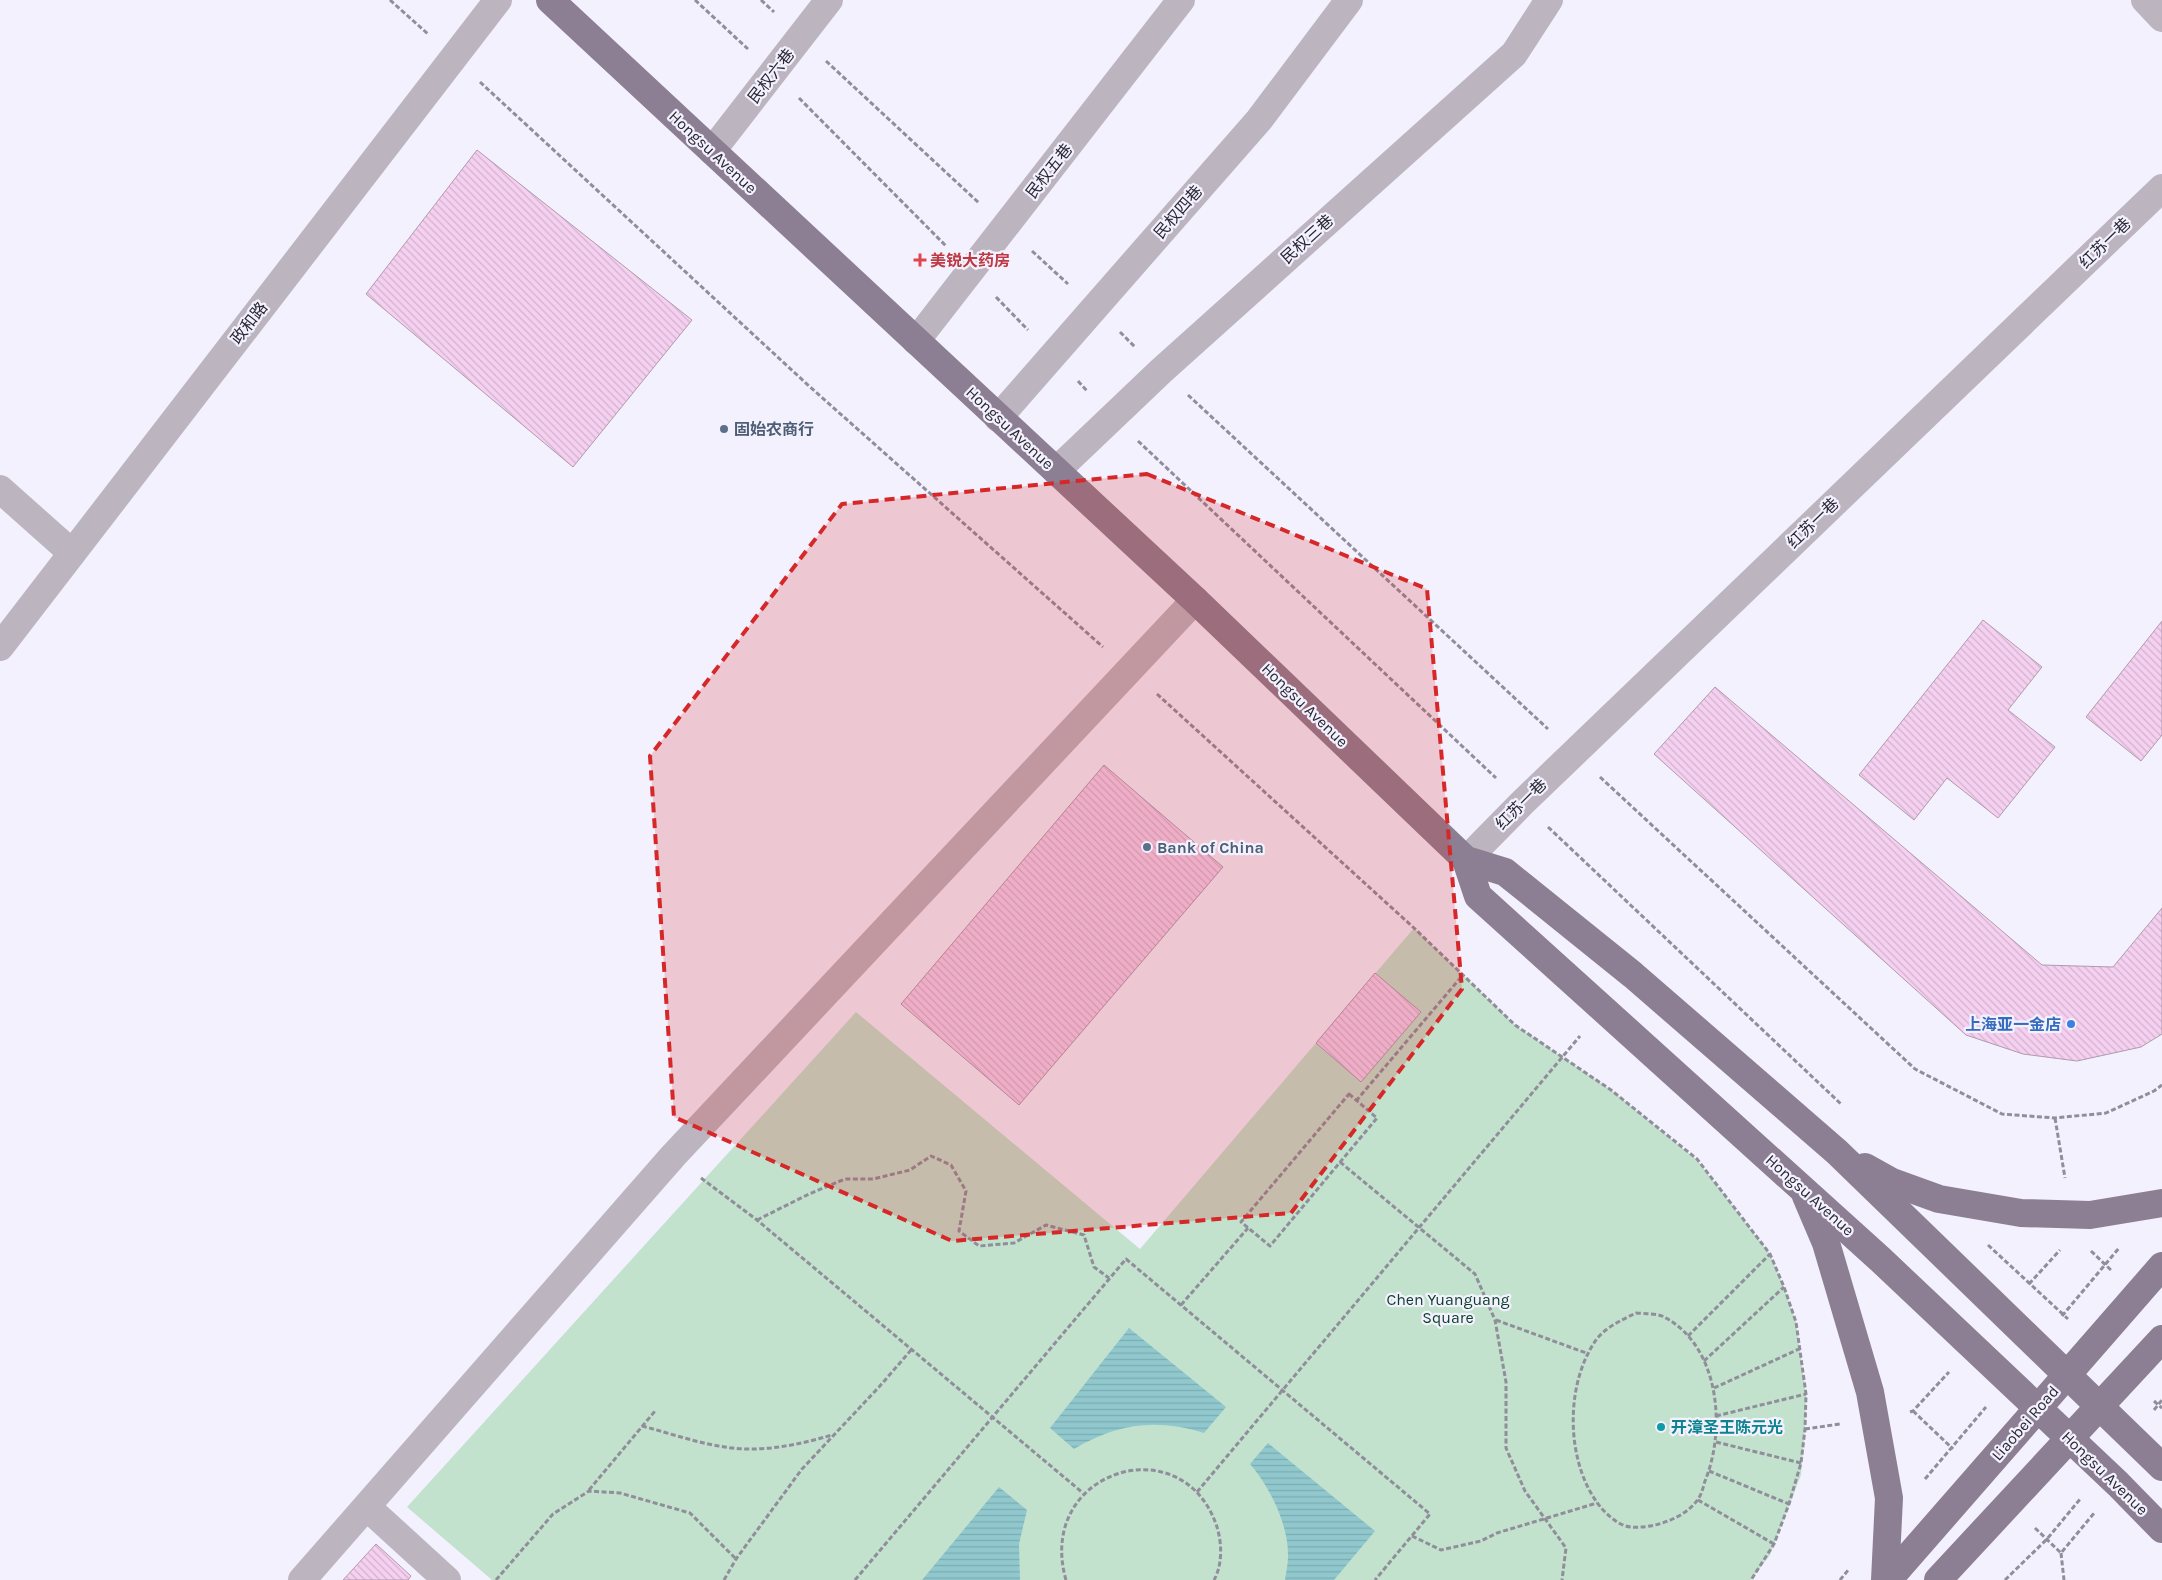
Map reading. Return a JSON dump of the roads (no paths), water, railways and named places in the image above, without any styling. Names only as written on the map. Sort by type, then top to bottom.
[{"type":"main road","name":"Hongsu Avenue","points":[[550,0],[1196,600],[1466,860],[1505,872],[1633,975],[1837,1152],[2162,1467]]},
{"type":"main road","name":"Hongsu Avenue","points":[[1466,860],[1478,896],[1881,1260],[2070,1438],[2162,1529]]},
{"type":"main road","points":[[1837,1152],[1892,1182],[1939,1198],[2021,1213],[2090,1215],[2162,1203]]},
{"type":"main road","points":[[1802,1188],[1826,1243],[1870,1392],[1889,1498],[1886,1580]]},
{"type":"main road","name":"Liaobei Road","points":[[1886,1580],[2162,1266]]},
{"type":"main road","points":[[1938,1580],[2162,1339]]},
{"type":"street","name":"政和路","points":[[0,647],[498,0]]},
{"type":"street","name":"民权六巷","points":[[712,151],[828,0]]},
{"type":"street","name":"民权五巷","points":[[916,341],[1181,0]]},
{"type":"street","name":"民权四巷","points":[[998,418],[1259,120],[1348,0]]},
{"type":"street","name":"民权三巷","points":[[1056,471],[1161,371],[1514,54],[1549,0]]},
{"type":"street","points":[[2145,0],[2162,18]]},
{"type":"street","name":"红苏一巷","points":[[1466,860],[1522,803],[2162,188]]},
{"type":"street","points":[[0,489],[72,553]]},
{"type":"street","points":[[302,1580],[673,1156],[1196,600]]},
{"type":"street","points":[[367,1507],[447,1580]]},
{"type":"water","points":[[1129,1328],[1226,1407],[1204,1433],[1169,1426],[1137,1426],[1106,1434],[1074,1449],[1050,1428]]},
{"type":"water","points":[[1268,1443],[1375,1531],[1334,1580],[1285,1580],[1288,1560],[1282,1520],[1265,1484],[1250,1464]]},
{"type":"water","points":[[999,1487],[1027,1510],[1019,1544],[1020,1580],[922,1580]]},
{"type":"place","name":"美锐大药房","points":[[920,260]]},
{"type":"place","name":"固始农商行","points":[[724,429]]},
{"type":"place","name":"Bank of China","points":[[1147,847]]},
{"type":"place","name":"上海亚一金店","points":[[2071,1024]]},
{"type":"place","name":"开漳圣王陈元光","points":[[1661,1427]]},
{"type":"park label","name":"Chen Yuanguang Square","points":[[1448,1308]]}]
